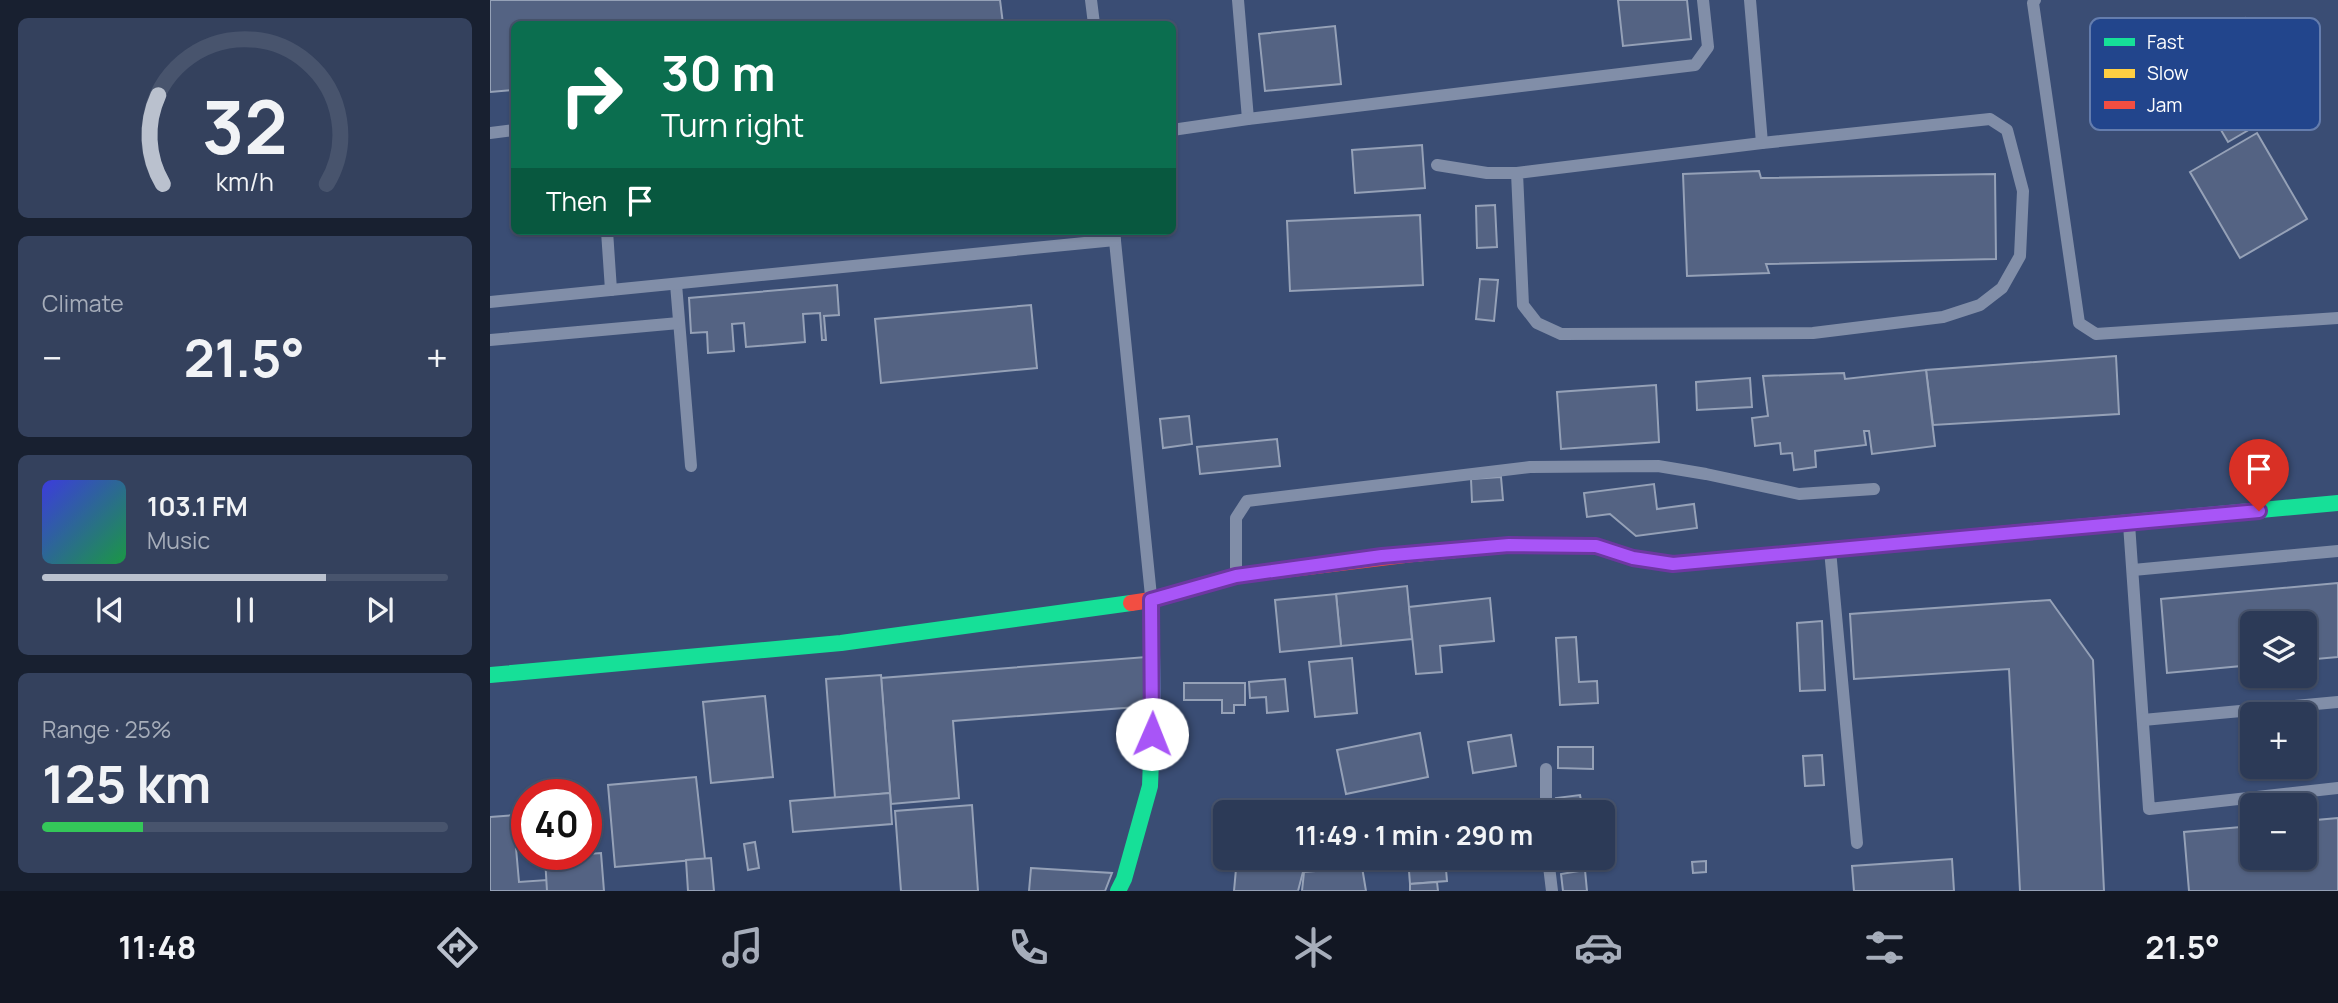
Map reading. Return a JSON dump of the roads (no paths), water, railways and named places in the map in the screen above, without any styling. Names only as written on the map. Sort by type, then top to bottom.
[{"type":"street","points":[[490,675],[841,643],[1151,600],[1236,576],[1382,556],[1509,545],[1596,546],[1633,558],[1673,564],[2338,503]]},
{"type":"street","points":[[1118,891],[1124,879],[1150,786],[1153,708],[1151,600]]},
{"type":"lane","points":[[1091,0],[1094,21]]},
{"type":"lane","points":[[1238,0],[1248,119]]},
{"type":"lane","points":[[1176,129],[1695,65],[1708,47],[1703,0]]},
{"type":"lane","points":[[1750,0],[1762,143]]},
{"type":"lane","points":[[2035,0],[2033,2],[2079,323],[2096,334],[2338,318]]},
{"type":"lane","points":[[1437,164],[1487,173],[1517,173],[1990,119],[2007,130],[2023,191],[2020,256],[2002,288],[1980,305],[1943,317],[1813,333],[1560,334],[1537,323],[1523,305],[1517,173]]},
{"type":"lane","points":[[490,133],[511,130]]},
{"type":"lane","points":[[607,235],[611,290]]},
{"type":"lane","points":[[490,302],[1115,236],[1151,600]]},
{"type":"lane","points":[[676,284],[691,466]]},
{"type":"lane","points":[[490,340],[679,323]]},
{"type":"lane","points":[[1236,576],[1236,519],[1247,501],[1530,467],[1658,466],[1799,494],[1874,489]]},
{"type":"lane","points":[[2129,524],[2149,810],[2338,788]]},
{"type":"lane","points":[[1830,549],[1857,843]]},
{"type":"lane","points":[[2133,570],[2338,551]]},
{"type":"lane","points":[[2143,720],[2338,702]]},
{"type":"lane","points":[[1546,769],[1546,800]]},
{"type":"lane","points":[[1549,870],[1552,891]]}]
